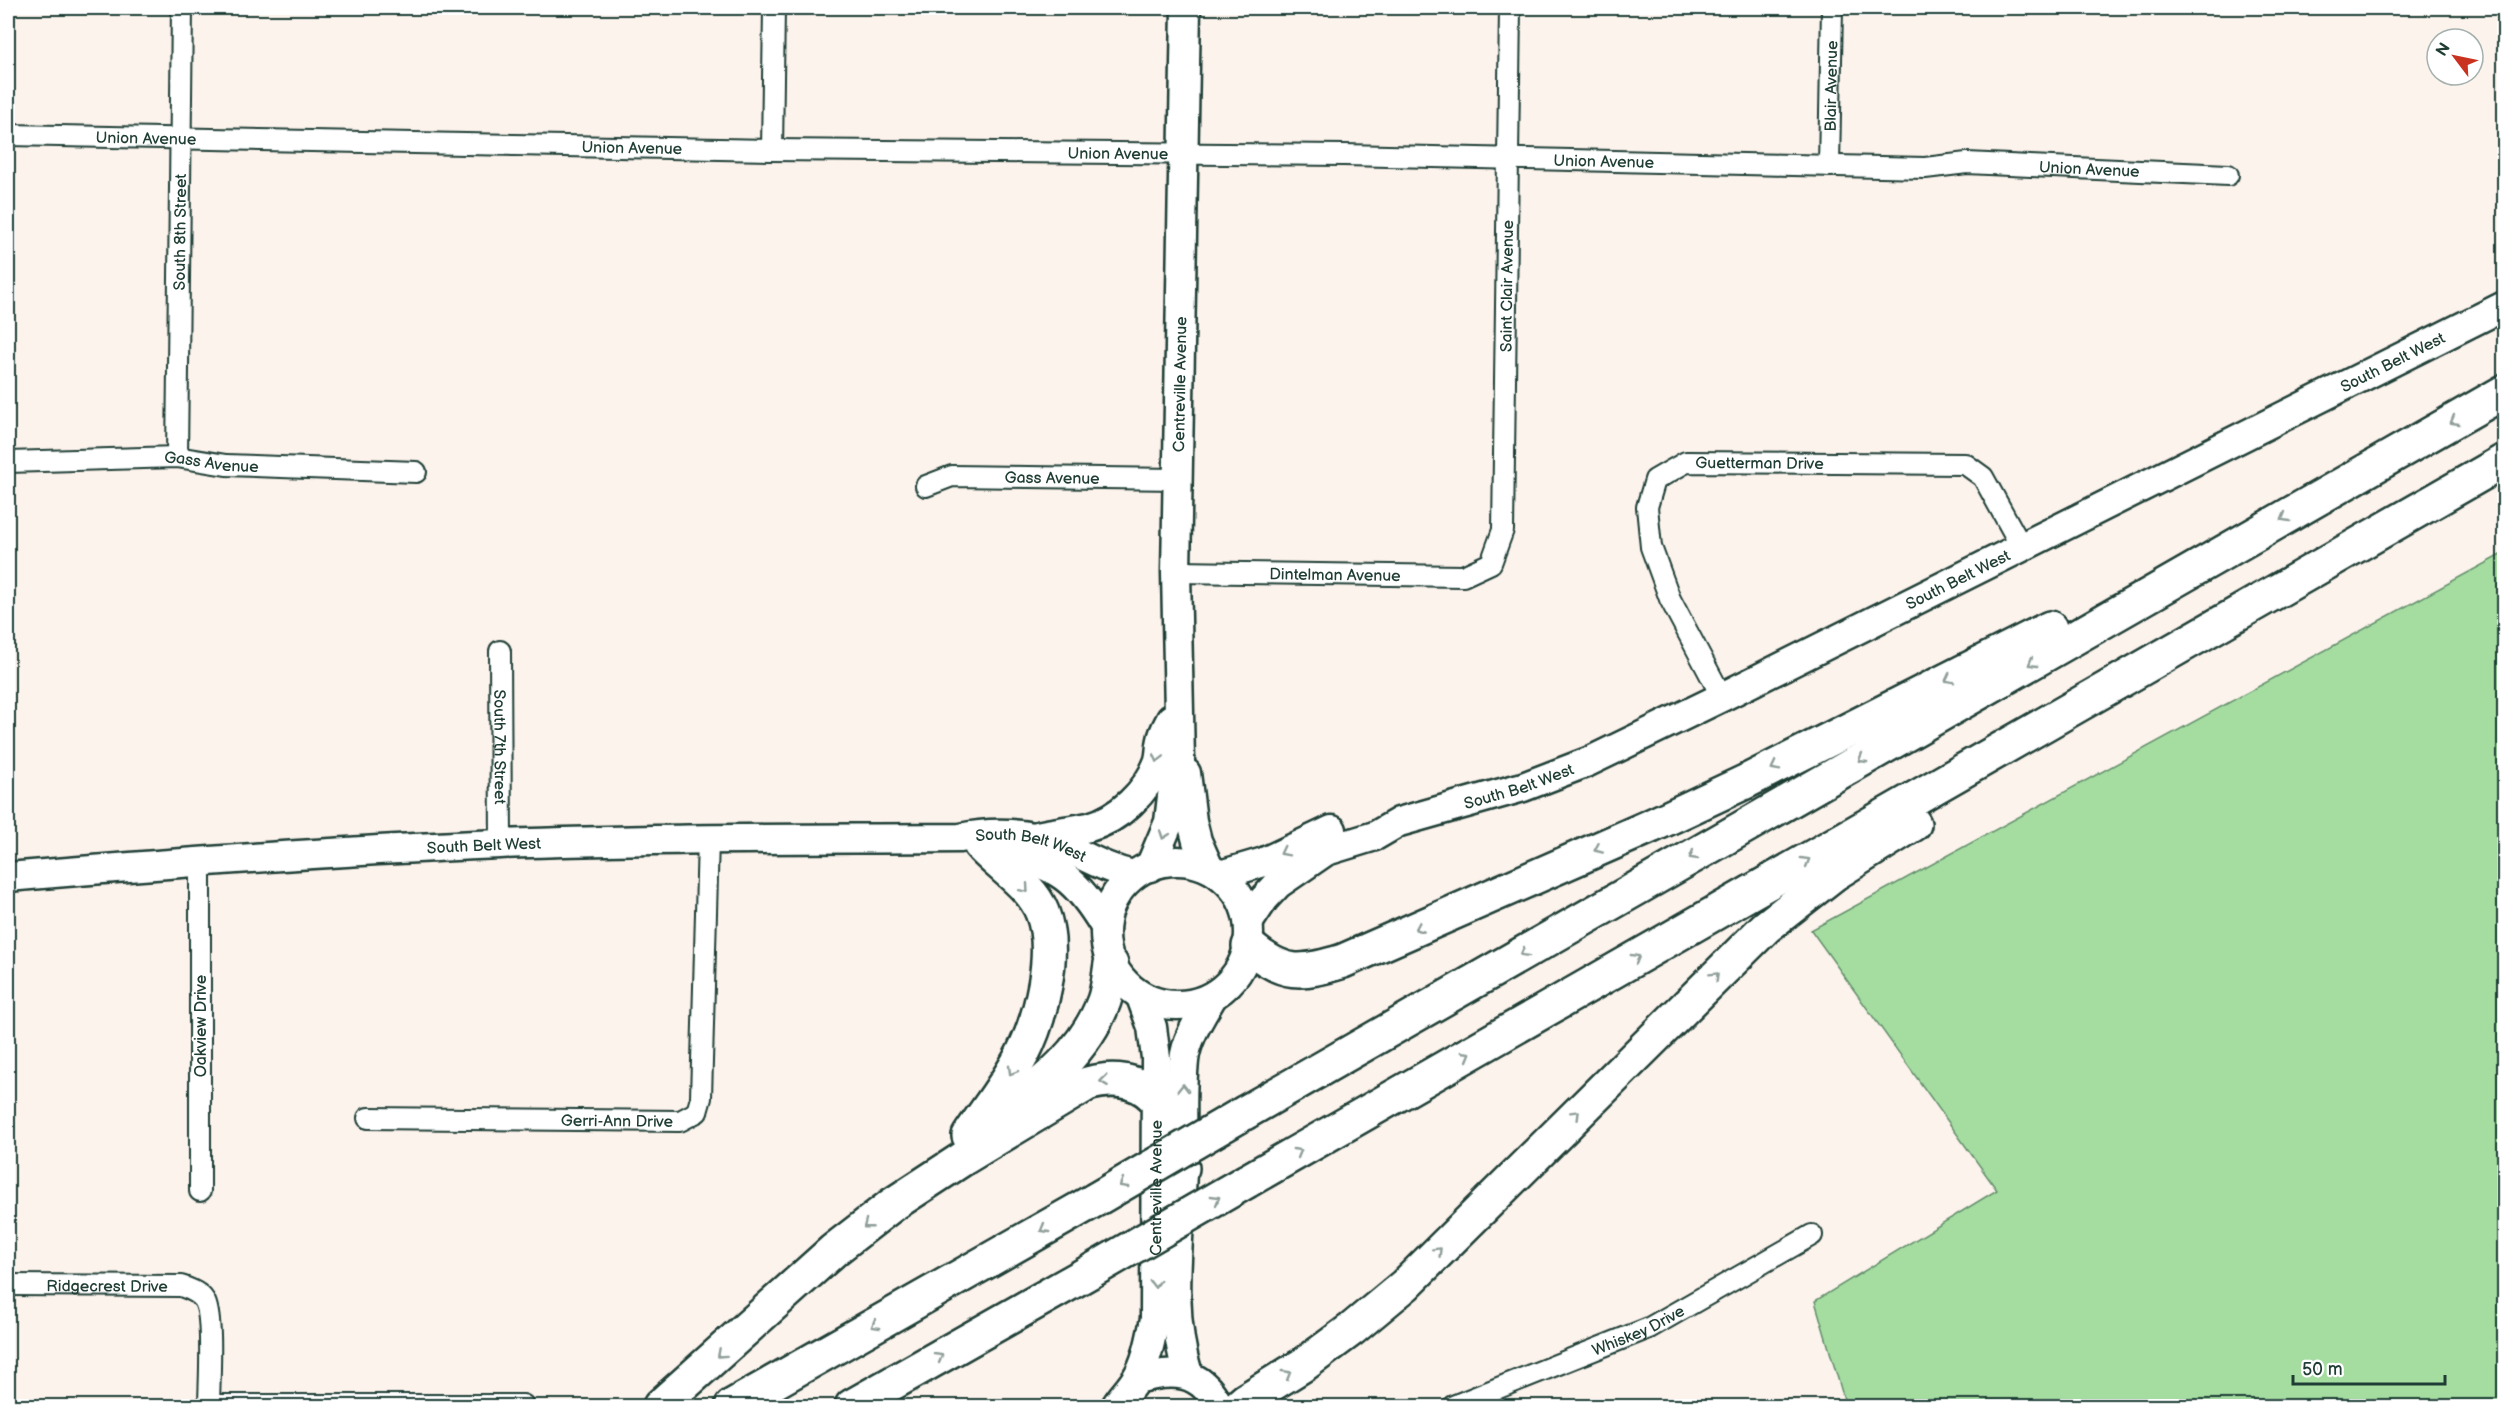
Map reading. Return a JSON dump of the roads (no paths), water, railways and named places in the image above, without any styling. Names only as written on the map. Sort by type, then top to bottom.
[{"type":"highway","points":[[732,1407],[2505,392]]},
{"type":"highway","points":[[852,1407],[2505,461]]},
{"type":"highway","points":[[1249,933],[1271,964],[1283,968],[1304,970],[1343,961],[1745,783],[2085,610],[2137,602]]},
{"type":"highway","points":[[1239,1407],[1246,1400],[1316,1356],[1405,1285],[1724,967],[1793,904],[1834,874],[1944,805],[2092,719],[2138,671]]},
{"type":"highway","points":[[969,1136],[1023,1053],[1038,1013],[1048,967],[1048,940],[1042,911],[1024,887],[972,843]]},
{"type":"highway","points":[[892,1205],[924,1166],[1022,1099],[1079,1047],[1094,1024],[1105,999],[1111,964]]},
{"type":"highway","points":[[660,1407],[834,1250],[892,1205],[982,1147],[1087,1084],[1105,1079],[1119,1080],[1142,1087],[1156,1099],[1169,1120],[1173,1147],[1182,1168]]},
{"type":"main road","name":"Centreville Avenue","points":[[1141,871],[1168,822],[1174,779],[1180,760],[1176,572],[1186,8]]},
{"type":"main road","name":"South Belt West","points":[[1141,871],[1114,898],[1104,925],[1105,946],[1111,964],[1124,983],[1141,997],[1164,1005],[1187,1005],[1210,999],[1234,978],[1249,933],[1264,899],[1278,884],[1326,851],[1375,836],[1399,822],[1523,787],[1588,762],[2505,306]]},
{"type":"main road","points":[[1034,837],[1049,832],[1090,826],[1120,812],[1134,799],[1153,773],[1159,761],[1162,738],[1180,704]]},
{"type":"main road","name":"Centreville Avenue","points":[[1180,760],[1188,778],[1192,822],[1197,841],[1214,870]]},
{"type":"main road","name":"South Belt West","points":[[972,843],[985,832],[1034,837],[1058,844],[1099,865],[1141,871],[1181,860],[1214,870],[1264,862],[1298,845],[1346,826],[1371,820],[1399,822]]},
{"type":"main road","name":"South Belt West","points":[[8,877],[200,861],[501,844],[708,839],[972,843],[1044,864],[1072,881],[1088,897],[1104,925]]},
{"type":"main road","points":[[1214,870],[1239,895],[1249,933]]},
{"type":"main road","name":"Centreville Avenue","points":[[1116,1407],[1122,1395],[1137,1379],[1149,1347],[1155,1319],[1156,1099],[1152,1028],[1141,997]]},
{"type":"main road","name":"Centreville Avenue","points":[[1188,1374],[1180,1349],[1176,1317],[1184,1060],[1193,1030],[1210,999]]},
{"type":"main road","points":[[1137,1379],[1162,1372],[1188,1374],[1214,1396],[1220,1407]]},
{"type":"street","name":"South 8th Street","points":[[177,457],[182,8]]},
{"type":"street","points":[[772,150],[774,8]]},
{"type":"street","name":"Saint Clair Avenue","points":[[1491,563],[1503,530],[1510,8]]},
{"type":"street","name":"Blair Avenue","points":[[1829,166],[1832,8]]},
{"type":"street","name":"Union Avenue","points":[[8,135],[772,150],[1183,153],[1925,168],[1967,163],[2228,175]]},
{"type":"street","name":"Gass Avenue","points":[[8,462],[177,457],[226,465],[416,472]]},
{"type":"street","name":"Guetterman Drive","points":[[1722,697],[1670,599],[1651,547],[1647,507],[1655,480],[1686,462],[1965,464],[1983,477],[2021,546]]},
{"type":"street","name":"Gass Avenue","points":[[926,486],[952,476],[1178,478]]},
{"type":"street","name":"Dintelman Avenue","points":[[1176,572],[1463,576],[1491,563]]},
{"type":"street","name":"South 7th Street","points":[[500,651],[501,844]]},
{"type":"street","name":"Gerri-Ann Drive","points":[[368,1118],[680,1121],[697,1112],[701,1098],[708,839]]},
{"type":"street","name":"Oakview Drive","points":[[200,861],[200,1191]]},
{"type":"street","name":"Whiskey Drive","points":[[1453,1407],[1649,1328],[1812,1235]]},
{"type":"street","name":"Ridgecrest Drive","points":[[8,1285],[180,1286],[193,1290],[203,1298],[209,1316],[209,1406]]},
{"type":"street","points":[[209,1406],[523,1406]]}]
